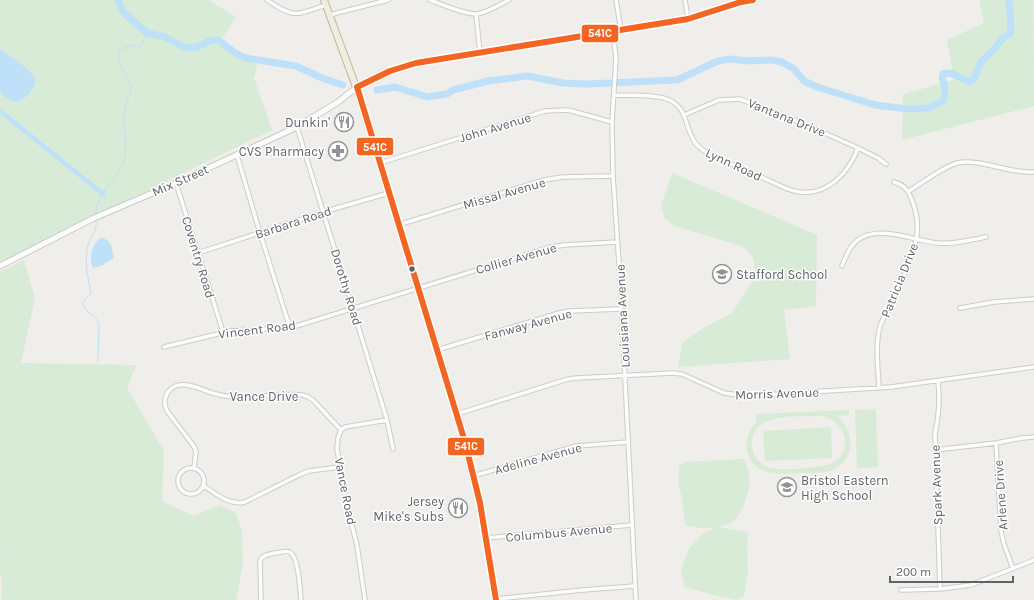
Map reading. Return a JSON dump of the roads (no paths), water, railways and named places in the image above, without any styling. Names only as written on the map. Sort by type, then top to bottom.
[{"type":"highway","points":[[325,3],[357,87],[457,414],[480,503],[496,600]]},
{"type":"street","points":[[267,0],[282,10],[293,14],[298,14],[325,3]]},
{"type":"street","points":[[329,15],[388,0]]},
{"type":"street","points":[[430,0],[476,14],[487,11],[509,0]]},
{"type":"street","points":[[616,0],[621,30]]},
{"type":"street","points":[[685,0],[688,19]]},
{"type":"street","name":"Mix Street","points":[[0,266],[96,217],[176,183],[297,127],[335,104],[357,87],[381,74],[398,68],[480,53],[688,19],[733,4],[753,0]]},
{"type":"street","points":[[476,14],[480,53]]},
{"type":"street","name":"Louisiana Avenue","points":[[613,31],[616,59],[612,122],[613,176],[636,600]]},
{"type":"street","name":"Lynn Road","points":[[614,95],[649,96],[665,99],[677,106],[684,115],[692,138],[702,150],[798,192],[814,191],[835,182],[849,166],[858,148]]},
{"type":"street","name":"Vantana Drive","points":[[684,115],[719,100],[740,98],[858,148],[878,158],[886,164]]},
{"type":"street","name":"John Avenue","points":[[380,163],[545,111],[568,110],[612,122]]},
{"type":"street","name":"Dorothy Road","points":[[297,127],[388,420],[393,449]]},
{"type":"street","points":[[237,155],[290,328]]},
{"type":"street","points":[[894,182],[901,184],[909,191],[944,169],[957,164],[969,163],[1019,172],[1034,172]]},
{"type":"street","name":"Missal Avenue","points":[[398,225],[544,180],[563,177],[613,176]]},
{"type":"street","name":"Coventry Road","points":[[176,183],[223,332]]},
{"type":"street","name":"Patricia Drive","points":[[879,388],[877,356],[879,331],[910,261],[917,239],[917,219],[909,191]]},
{"type":"street","name":"Barbara Road","points":[[198,253],[389,192]]},
{"type":"street","points":[[842,266],[849,251],[856,242],[866,236],[881,233],[936,243],[986,237]]},
{"type":"street","name":"Collier Avenue","points":[[418,288],[551,247],[617,242]]},
{"type":"street","name":"Vincent Road","points":[[164,347],[223,332],[290,328],[353,307],[418,288]]},
{"type":"street","points":[[960,308],[994,302],[1034,299]]},
{"type":"street","name":"Fanway Avenue","points":[[437,350],[570,311],[621,309]]},
{"type":"street","name":"Morris Avenue","points":[[457,414],[568,379],[673,373],[682,374],[724,393],[747,396],[879,388],[1034,367]]},
{"type":"street","name":"Spark Avenue","points":[[938,381],[940,404],[935,433],[935,450],[940,589]]},
{"type":"street","name":"Vance Drive","points":[[194,468],[196,452],[193,445],[164,405],[165,397],[168,391],[180,385],[187,385],[225,396],[303,395],[313,400],[341,430]]},
{"type":"street","points":[[341,430],[349,426],[388,420]]},
{"type":"street","name":"Vance Road","points":[[341,430],[337,441],[340,467],[347,506],[357,545],[365,600]]},
{"type":"street","points":[[935,450],[1034,437]]},
{"type":"street","name":"Adeline Avenue","points":[[473,476],[576,446],[628,442]]},
{"type":"street","name":"Arlene Drive","points":[[996,443],[1001,531],[1004,544],[1014,569]]},
{"type":"street","points":[[204,486],[225,500],[239,503],[245,502],[309,471],[340,467]]},
{"type":"street","points":[[189,468],[194,468],[203,475],[204,486],[198,492],[186,494],[180,488],[178,480],[182,472],[189,468]]},
{"type":"street","name":"Columbus Avenue","points":[[486,538],[632,525]]},
{"type":"street","points":[[261,600],[260,559],[264,555],[287,551],[290,552],[296,561],[301,600]]},
{"type":"street","points":[[901,590],[940,589],[971,586],[1034,560]]},
{"type":"street","points":[[496,600],[583,590],[635,586]]},
{"type":"water","points":[[0,49],[25,67],[35,80],[32,90],[22,100],[16,102],[12,101],[0,92]]},
{"type":"water","points":[[101,238],[109,242],[114,258],[101,266],[93,268],[91,256],[93,247]]},
{"type":"waterway","points":[[118,0],[123,12],[147,33],[165,37],[185,48],[197,47],[216,40],[220,41],[235,53],[245,58],[296,66],[322,78],[343,85]]},
{"type":"waterway","points":[[377,90],[395,87],[427,97],[447,94],[453,90],[488,81],[527,76],[563,83],[587,84],[677,80],[718,61],[730,59],[748,61],[771,60],[782,62],[794,69],[804,81],[817,87],[875,105],[909,109],[928,108],[943,101],[945,95],[942,78],[943,74],[953,74],[970,82],[974,79],[981,62],[1003,38],[1010,34],[1011,23],[1009,0]]},
{"type":"waterway","points":[[96,215],[96,208],[102,194],[117,174],[125,156],[124,114],[132,87],[118,59],[120,50],[132,45],[139,49],[147,33]]},
{"type":"waterway","points":[[0,111],[103,194]]},
{"type":"waterway","points":[[96,219],[95,230],[89,242],[86,255],[91,293],[82,303],[87,311],[95,317],[99,324],[98,362]]},
{"type":"place","name":"Dunkin'","points":[[344,122]]},
{"type":"place","name":"CVS Pharmacy","points":[[338,151]]},
{"type":"place","name":"Stafford School","points":[[722,274]]},
{"type":"place","name":"Bristol Eastern High School","points":[[787,487]]},
{"type":"place","name":"Jersey Mike's Subs","points":[[458,508]]}]
